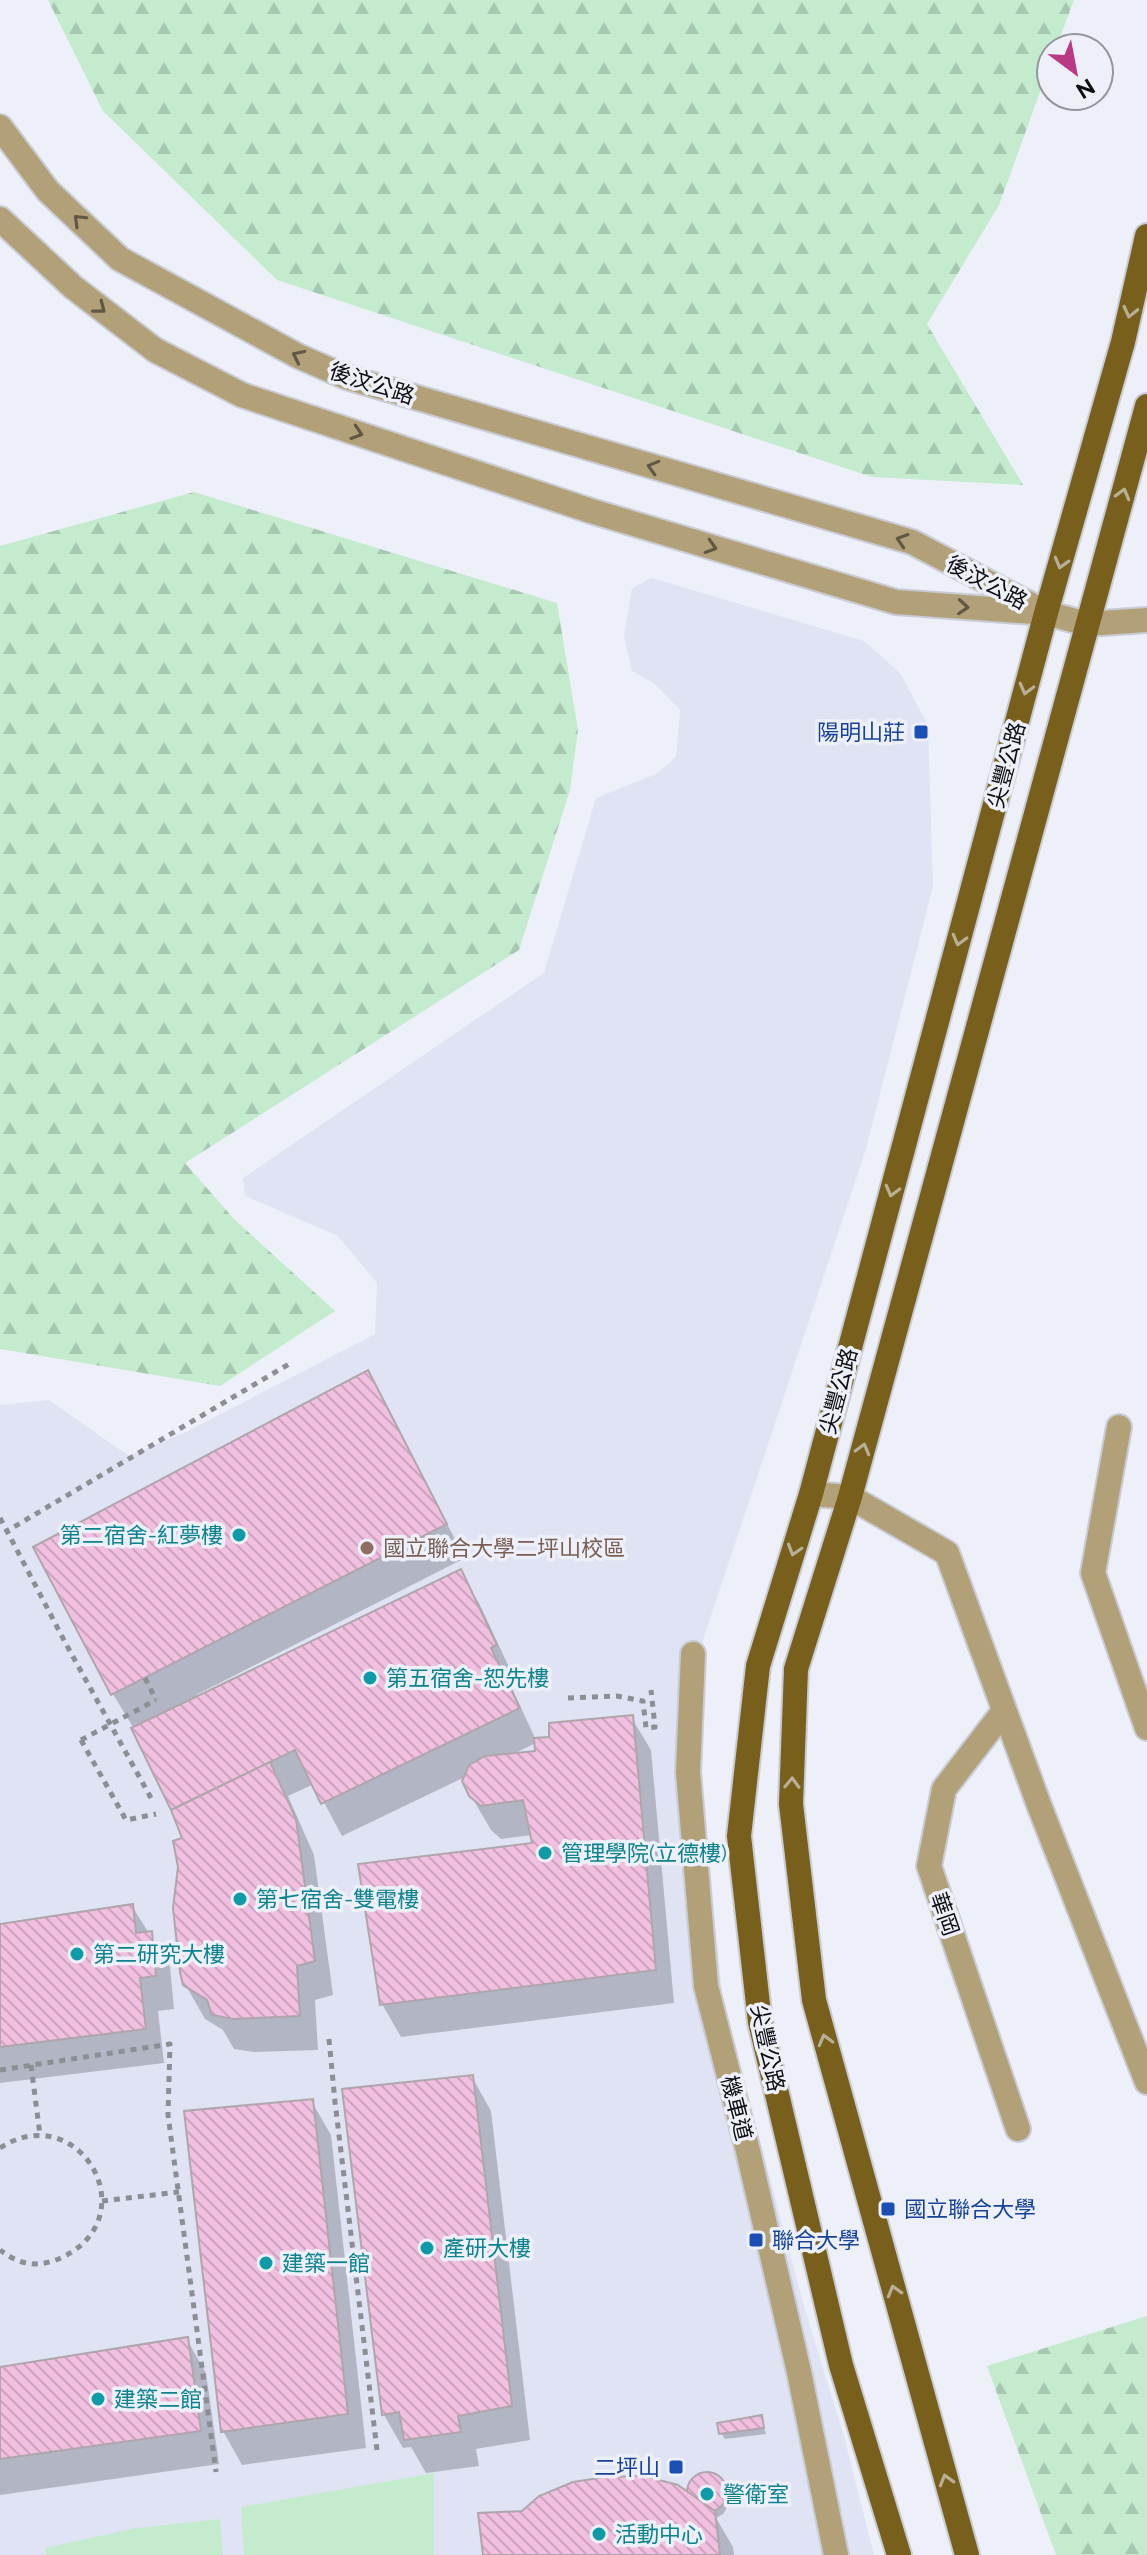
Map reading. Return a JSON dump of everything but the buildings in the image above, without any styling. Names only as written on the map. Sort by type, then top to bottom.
[{"type":"main road","name":"尖豐公路","points":[[899,2555],[841,2365],[760,2022],[739,1836],[758,1666],[811,1494],[1046,613],[1123,342],[1147,236]]},
{"type":"main road","name":"尖豐公路","points":[[967,2555],[814,2000],[791,1804],[796,1669],[850,1497],[1147,406]]},
{"type":"street","name":"後汶公路","points":[[0,127],[48,191],[120,259],[298,356],[346,377],[912,542],[1046,613]]},
{"type":"street","name":"後汶公路","points":[[0,219],[73,287],[155,350],[242,395],[591,511],[896,602],[1046,613]]},
{"type":"street","points":[[1046,613],[1087,624],[1147,620]]},
{"type":"street","points":[[1119,1427],[1093,1573],[1147,1728]]},
{"type":"street","points":[[811,1494],[850,1497],[947,1553],[1004,1711],[1147,2082]]},
{"type":"street","name":"機車道","points":[[693,1654],[688,1772],[706,1986],[748,2151],[811,2426],[836,2555]]},
{"type":"street","name":"華岡","points":[[1004,1711],[944,1789],[929,1866],[1018,2129]]},
{"type":"path","points":[[7,1531],[289,1364]]},
{"type":"path","points":[[0,1518],[151,1798]]},
{"type":"path","points":[[145,1678],[156,1700],[81,1740],[126,1820],[156,1814]]},
{"type":"path","points":[[568,1698],[617,1696],[643,1701],[646,1728],[655,1727],[651,1690]]},
{"type":"path","points":[[329,2039],[377,2450]]},
{"type":"path","points":[[0,2070],[170,2044],[168,2115],[216,2472]]},
{"type":"path","points":[[31,2065],[40,2135]]},
{"type":"path","points":[[0,2148],[20,2138],[40,2135],[60,2139],[78,2148],[91,2163],[100,2182],[102,2201],[99,2221],[89,2239],[51,2262],[27,2265],[0,2250]]},
{"type":"path","points":[[102,2201],[179,2192]]},
{"type":"shaded area","name":"國立聯合大學二坪山校區","points":[[652,578],[864,641],[900,673],[928,725],[933,886],[866,1149],[703,1640],[699,1771],[723,2002],[874,2555],[0,2555],[0,1405],[49,1400],[129,1456],[188,1431],[375,1334],[377,1283],[338,1236],[245,1196],[243,1178],[544,973],[596,798],[656,774],[676,757],[680,710],[655,684],[632,671],[624,636],[632,588]]},
{"type":"green space","points":[[48,0],[1074,0],[1062,32],[1035,32],[1035,106],[999,205],[927,324],[1023,485],[872,477],[277,280],[103,111]]},
{"type":"green space","points":[[194,492],[557,603],[578,730],[570,790],[519,950],[185,1163],[234,1219],[335,1311],[220,1386],[0,1349],[0,546]]},
{"type":"green space","points":[[1147,2316],[1147,2555],[1056,2555],[987,2366]]},
{"type":"green space","points":[[434,2473],[434,2555],[244,2555],[241,2507]]},
{"type":"green space","points":[[220,2519],[223,2555],[46,2555],[45,2548],[136,2528]]},
{"type":"place","name":"陽明山莊","points":[[921,732]]},
{"type":"place","name":"第二宿舍-紅夢樓","points":[[239,1535]]},
{"type":"place","name":"國立聯合大學二坪山校區","points":[[367,1548]]},
{"type":"place","name":"第五宿舍-恕先樓","points":[[370,1678]]},
{"type":"place","name":"管理學院(立德樓)","points":[[545,1853]]},
{"type":"place","name":"第七宿舍-雙電樓","points":[[240,1899]]},
{"type":"place","name":"第二研究大樓","points":[[77,1954]]},
{"type":"place","name":"國立聯合大學","points":[[888,2209]]},
{"type":"place","name":"聯合大學","points":[[756,2240]]},
{"type":"place","name":"產研大樓","points":[[427,2248]]},
{"type":"place","name":"建築一館","points":[[266,2263]]},
{"type":"place","name":"建築二館","points":[[98,2399]]},
{"type":"place","name":"二坪山","points":[[676,2467]]},
{"type":"place","name":"警衛室","points":[[707,2494]]},
{"type":"place","name":"活動中心","points":[[599,2534]]}]
